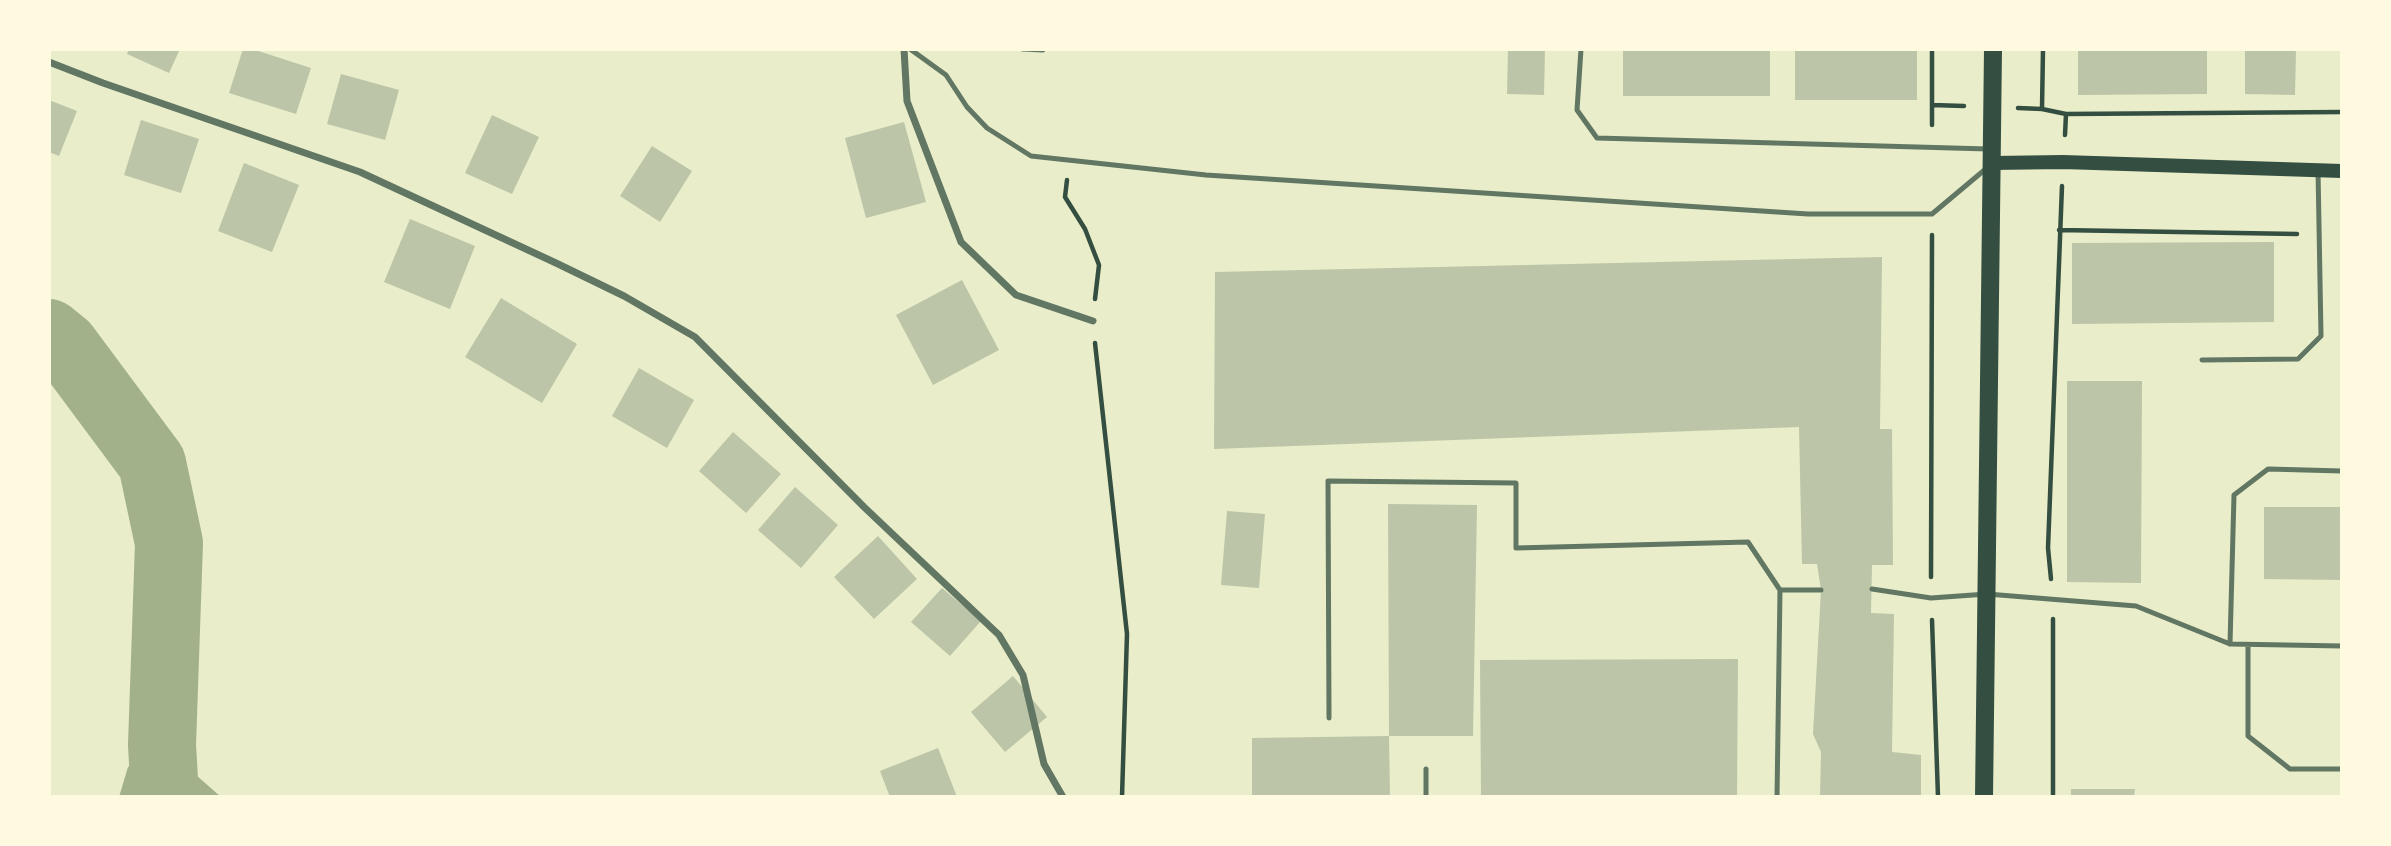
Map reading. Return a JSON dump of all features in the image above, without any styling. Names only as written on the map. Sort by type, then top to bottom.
[{"type":"main road","points":[[1984,797],[1993,49]]},
{"type":"main road","points":[[1993,156],[2063,162],[2342,171]]},
{"type":"street","points":[[904,49],[906,101],[961,242],[1016,295],[1093,321]]},
{"type":"street","points":[[49,62],[360,172],[590,279],[695,337],[864,507],[999,635],[1023,675],[1044,764],[1063,797]]},
{"type":"lane","points":[[910,49],[946,75],[967,107],[987,128],[1031,156],[1206,175],[1808,214],[1932,214],[1993,156]]},
{"type":"lane","points":[[1023,49],[1043,50]]},
{"type":"lane","points":[[1581,49],[1577,110],[1597,138],[1932,148],[1993,156]]},
{"type":"lane","points":[[2202,360],[2298,359],[2320,336],[2318,170]]},
{"type":"lane","points":[[2230,644],[2234,495],[2268,470],[2342,471]]},
{"type":"lane","points":[[1329,718],[1328,481],[1516,483],[1516,548],[1748,542],[1780,590],[1777,797]]},
{"type":"lane","points":[[1872,589],[1931,598],[1987,594],[2136,606],[2230,644],[2342,646]]},
{"type":"lane","points":[[1780,590],[1821,590]]},
{"type":"lane","points":[[2248,645],[2248,736],[2290,769],[2342,769]]},
{"type":"lane","points":[[1426,769],[1426,797]]},
{"type":"path","points":[[1932,49],[1932,148]]},
{"type":"path","points":[[2043,49],[2042,109],[2066,114],[2342,113]]},
{"type":"path","points":[[2053,797],[2054,599],[2048,548],[2059,230],[2066,114]]},
{"type":"path","points":[[1089,162],[1068,177],[1065,197],[1085,229],[1099,265],[1093,321],[1127,635],[1122,797]]},
{"type":"path","points":[[1932,214],[1931,598],[1938,797]]},
{"type":"path","points":[[2059,230],[2318,235]]},
{"type":"shaded area","points":[[162,745],[221,797],[119,797],[128,767]]},
{"type":"building","points":[[129,49],[180,49],[169,73],[127,54]]},
{"type":"building","points":[[243,49],[252,49],[311,68],[296,114],[229,93]]},
{"type":"building","points":[[1508,49],[1545,49],[1544,95],[1507,94]]},
{"type":"building","points":[[1623,49],[1770,49],[1770,96],[1623,96]]},
{"type":"building","points":[[1795,49],[1917,49],[1917,100],[1795,100]]},
{"type":"building","points":[[2078,49],[2207,49],[2207,94],[2078,95]]},
{"type":"building","points":[[2245,49],[2296,49],[2295,95],[2245,94]]},
{"type":"building","points":[[341,74],[399,90],[385,140],[327,124]]},
{"type":"building","points":[[49,100],[77,111],[59,156],[49,152]]},
{"type":"building","points":[[492,115],[539,137],[512,194],[465,173]]},
{"type":"building","points":[[141,120],[199,139],[181,193],[124,175]]},
{"type":"building","points":[[904,122],[926,202],[866,218],[845,138]]},
{"type":"building","points":[[652,146],[692,171],[660,222],[620,196]]},
{"type":"building","points":[[244,163],[299,185],[272,252],[218,231]]},
{"type":"building","points":[[410,219],[475,246],[450,309],[384,282]]},
{"type":"building","points":[[2274,242],[2274,322],[2072,324],[2072,243]]},
{"type":"building","points":[[1882,257],[1880,429],[1892,429],[1893,565],[1872,565],[1871,613],[1894,614],[1892,752],[1921,755],[1921,797],[1820,797],[1821,752],[1813,734],[1821,590],[1817,564],[1802,564],[1799,427],[1214,449],[1215,272]]},
{"type":"building","points":[[962,280],[999,350],[933,385],[896,315]]},
{"type":"building","points":[[501,298],[577,344],[542,403],[465,357]]},
{"type":"building","points":[[639,368],[694,400],[667,448],[612,416]]},
{"type":"building","points":[[2067,381],[2142,381],[2141,583],[2067,582]]},
{"type":"building","points":[[733,432],[781,474],[746,513],[699,471]]},
{"type":"building","points":[[795,487],[838,525],[801,568],[758,530]]},
{"type":"building","points":[[1388,504],[1477,505],[1473,736],[1389,736]]},
{"type":"building","points":[[2264,507],[2342,507],[2342,580],[2264,579]]},
{"type":"building","points":[[1227,511],[1265,514],[1259,588],[1221,585]]},
{"type":"building","points":[[878,536],[917,579],[874,619],[834,577]]},
{"type":"building","points":[[942,588],[981,621],[950,656],[911,622]]},
{"type":"building","points":[[1738,659],[1737,797],[1481,797],[1480,660]]},
{"type":"building","points":[[1013,676],[1047,717],[1005,752],[971,712]]},
{"type":"building","points":[[1389,736],[1390,797],[1252,797],[1252,738]]},
{"type":"building","points":[[938,748],[957,797],[890,797],[880,771]]},
{"type":"building","points":[[2071,789],[2135,789],[2134,797],[2071,797]]},
{"type":"waterway","points":[[49,333],[65,346],[152,463],[169,543],[162,745],[165,797]]}]
